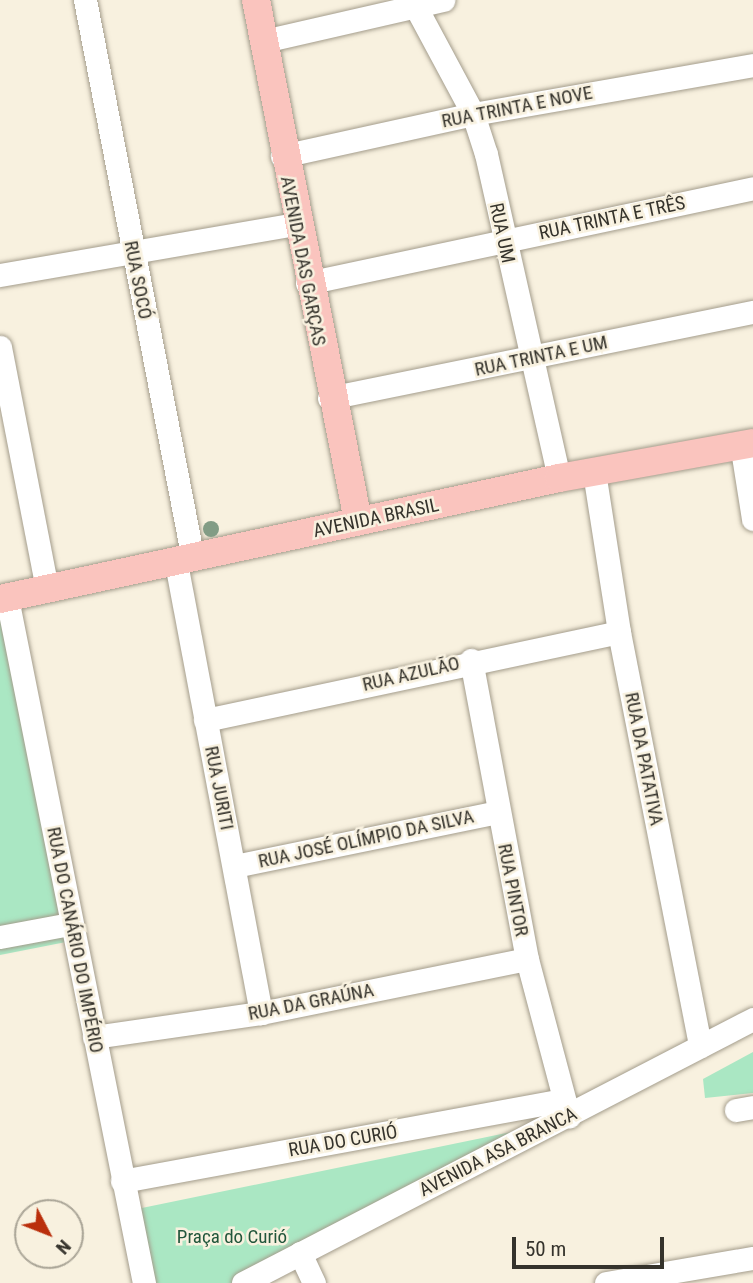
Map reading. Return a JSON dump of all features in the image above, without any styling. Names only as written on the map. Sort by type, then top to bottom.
[{"type":"main road","name":"AVENIDA DAS GARÇAS","points":[[256,0],[282,156],[329,398],[358,521]]},
{"type":"main road","name":"AVENIDA BRASIL","points":[[4,598],[559,478],[747,443]]},
{"type":"street","name":"RUA SOCÓ","points":[[85,0],[133,252],[185,561]]},
{"type":"street","points":[[264,41],[414,3],[443,0]]},
{"type":"street","name":"RUA UM","points":[[414,3],[473,114],[559,478]]},
{"type":"street","name":"RUA TRINTA E NOVE","points":[[282,156],[473,114],[753,65]]},
{"type":"street","name":"RUA TRINTA E TRÊS","points":[[307,283],[753,188]]},
{"type":"street","points":[[0,275],[296,224]]},
{"type":"street","name":"RUA TRINTA E UM","points":[[329,398],[753,312]]},
{"type":"street","points":[[0,347],[7,431],[47,589]]},
{"type":"street","points":[[747,443],[753,519]]},
{"type":"street","name":"RUA DA PATATIVA","points":[[594,472],[619,632],[700,1046]]},
{"type":"street","name":"RUA JURITI","points":[[185,561],[205,720],[261,1013]]},
{"type":"street","name":"RUA DO CANÁRIO DO IMPÉRIO","points":[[4,598],[144,1283]]},
{"type":"street","name":"RUA AZULÃO","points":[[205,720],[471,660],[619,632]]},
{"type":"street","name":"RUA PINTOR","points":[[471,660],[497,812],[527,959],[566,1108]]},
{"type":"street","name":"RUA JOSÉ OLÍMPIO DA SILVA","points":[[235,866],[497,812]]},
{"type":"street","points":[[0,937],[71,924]]},
{"type":"street","name":"RUA DA GRAÚNA","points":[[94,1037],[261,1013],[527,959]]},
{"type":"street","name":"AVENIDA ASA BRANCA","points":[[243,1283],[566,1108],[753,1019]]},
{"type":"street","name":"RUA DO CURIÓ","points":[[122,1181],[566,1108]]},
{"type":"street","points":[[300,1254],[314,1283]]},
{"type":"street","points":[[606,1283],[632,1276],[753,1258]]},
{"type":"green space","points":[[0,599],[66,942],[0,955]]},
{"type":"green space","points":[[753,1052],[753,1093],[705,1098],[703,1079]]},
{"type":"green space","name":"Praça do Curió","points":[[536,1127],[245,1283],[154,1283],[137,1209]]}]
